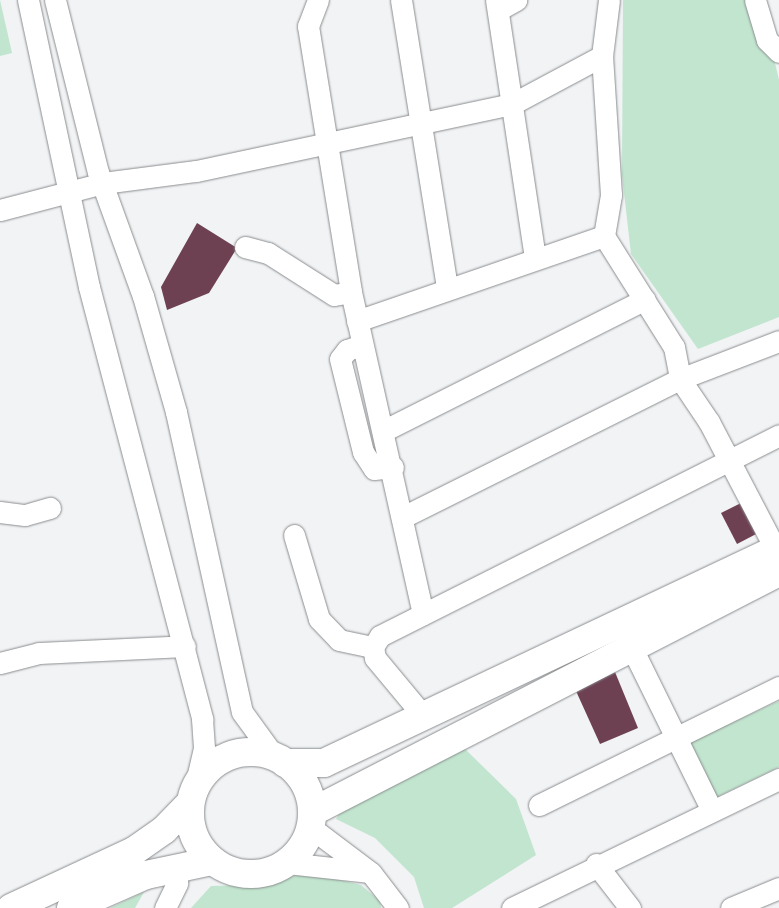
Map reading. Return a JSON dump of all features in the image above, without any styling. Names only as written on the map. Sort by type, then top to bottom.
[{"type":"main road","points":[[311,819],[342,793],[634,649],[778,556]]},
{"type":"main road","points":[[10,908],[134,851],[164,830],[193,795],[204,774],[229,756],[252,752],[280,760],[324,763],[426,718],[620,626],[778,556]]},
{"type":"main road","points":[[71,908],[178,866],[212,861],[250,875],[287,863],[302,847],[311,819],[305,784],[280,760]]},
{"type":"main road","points":[[193,795],[193,835],[212,861]]},
{"type":"street","points":[[28,0],[89,287],[186,646],[204,748],[193,795]]},
{"type":"street","points":[[55,0],[102,183],[142,296],[176,412],[242,712],[280,760]]},
{"type":"street","points":[[302,0],[308,26],[326,144],[361,345],[393,467],[423,614]]},
{"type":"street","points":[[308,26],[318,0]]},
{"type":"street","points":[[401,0],[448,287]]},
{"type":"street","points":[[516,0],[497,5],[535,257]]},
{"type":"street","points":[[609,0],[602,56],[611,195],[604,236],[674,347],[680,379],[730,460],[778,556]]},
{"type":"street","points":[[756,0],[767,40],[779,52]]},
{"type":"street","points":[[0,210],[102,183],[196,171],[512,104],[602,56]]},
{"type":"street","points":[[357,320],[535,257],[604,236]]},
{"type":"street","points":[[245,246],[268,253],[334,295],[351,292]]},
{"type":"street","points":[[383,431],[645,299]]},
{"type":"street","points":[[403,516],[680,379],[779,341]]},
{"type":"street","points":[[361,345],[347,350],[340,360],[363,452],[374,470],[393,467]]},
{"type":"street","points":[[426,718],[375,658],[373,647],[380,636],[779,435]]},
{"type":"street","points":[[0,512],[25,514],[50,508]]},
{"type":"street","points":[[294,535],[319,619],[339,640],[373,647]]},
{"type":"street","points":[[620,626],[634,649],[710,809]]},
{"type":"street","points":[[0,663],[39,652],[186,646]]},
{"type":"street","points":[[539,805],[779,687]]},
{"type":"street","points":[[512,908],[596,864],[710,809],[779,779]]},
{"type":"street","points":[[311,819],[371,872],[398,908]]},
{"type":"street","points":[[287,863],[371,872]]},
{"type":"street","points":[[596,864],[630,908]]},
{"type":"street","points":[[165,908],[177,883],[178,866]]},
{"type":"street","points":[[731,908],[779,888]]},
{"type":"green space","points":[[0,0],[12,53],[0,56]]},
{"type":"green space","points":[[623,0],[760,0],[779,80],[779,317],[698,349],[631,254],[622,175]]},
{"type":"green space","points":[[779,701],[779,767],[717,797],[690,742]]},
{"type":"green space","points":[[463,747],[516,799],[536,855],[452,908],[424,908],[414,877],[375,838],[336,819],[343,807]]},
{"type":"green space","points":[[308,872],[361,885],[380,901],[381,908],[191,908],[211,886],[262,885]]},
{"type":"green space","points":[[144,892],[135,908],[110,908]]},
{"type":"building","points":[[197,223],[237,248],[209,293],[167,310],[161,287]]},
{"type":"building","points":[[745,501],[760,532],[737,544],[721,513]]},
{"type":"building","points":[[615,672],[638,728],[600,744],[576,691]]}]
